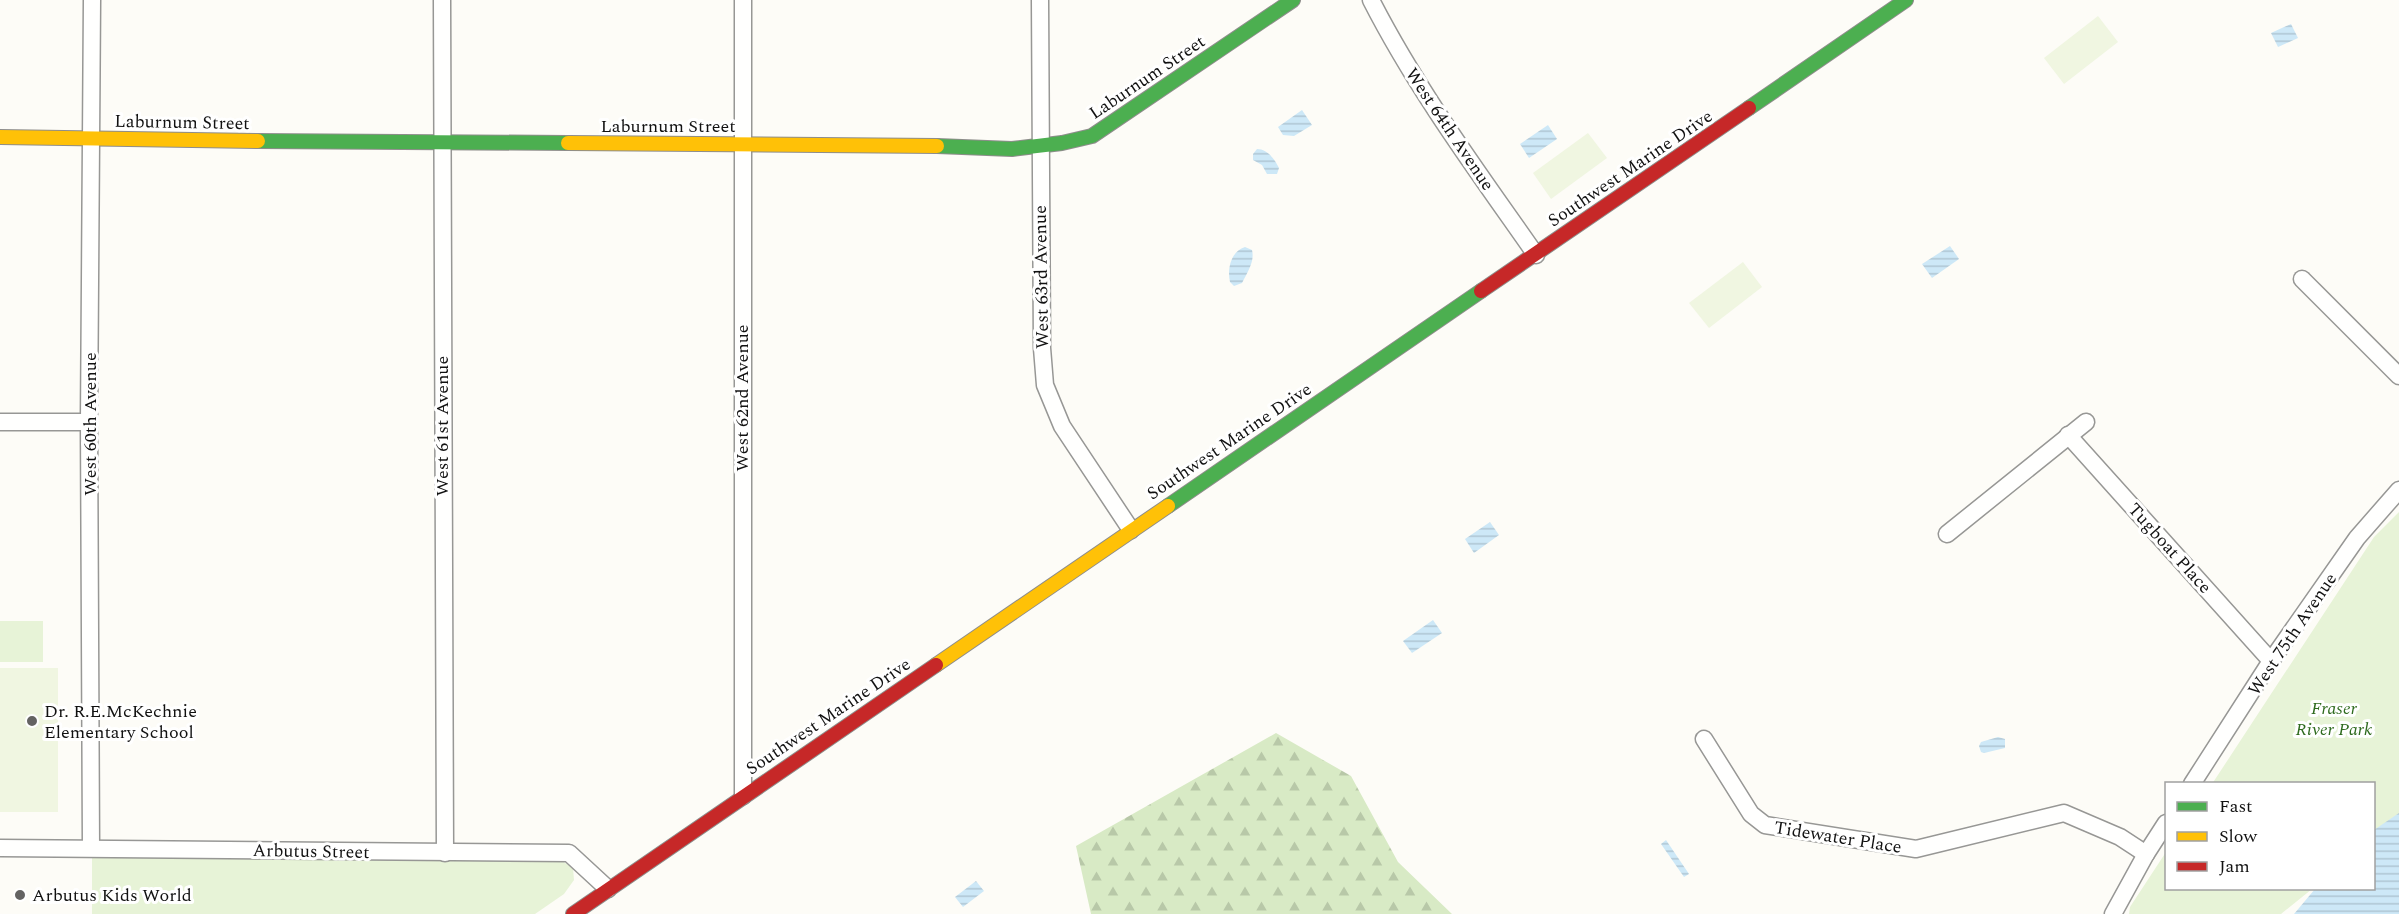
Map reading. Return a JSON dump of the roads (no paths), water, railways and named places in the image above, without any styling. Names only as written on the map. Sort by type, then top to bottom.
[{"type":"main road","name":"Laburnum Street","points":[[0,137],[897,145],[1012,149],[1062,143],[1092,136],[1293,0]]},
{"type":"main road","name":"Southwest Marine Drive","points":[[573,914],[1906,0]]},
{"type":"street","name":"West 60th Avenue","points":[[91,848],[89,422],[92,0]]},
{"type":"street","name":"West 61st Avenue","points":[[441,0],[445,853]]},
{"type":"street","name":"West 62nd Avenue","points":[[742,0],[743,796]]},
{"type":"street","name":"West 63rd Avenue","points":[[1040,0],[1042,348],[1045,385],[1062,426],[1131,530]]},
{"type":"street","name":"West 64th Avenue","points":[[1371,0],[1391,39],[1423,90],[1536,255]]},
{"type":"street","points":[[2302,279],[2399,376]]},
{"type":"street","points":[[0,422],[89,422]]},
{"type":"street","points":[[1947,534],[2086,422]]},
{"type":"street","name":"Tugboat Place","points":[[2068,435],[2271,661]]},
{"type":"street","name":"West 75th Avenue","points":[[2193,782],[2271,661],[2357,538],[2399,490]]},
{"type":"street","name":"Tidewater Place","points":[[1704,739],[1751,814],[1765,825],[1916,849],[2064,813],[2120,837],[2146,854]]},
{"type":"street","points":[[2113,914],[2165,825]]},
{"type":"street","name":"Arbutus Street","points":[[0,848],[569,853],[608,889]]},
{"type":"water","points":[[2291,24],[2298,38],[2278,47],[2271,33]]},
{"type":"water","points":[[1302,110],[1312,125],[1294,136],[1283,135],[1278,127]]},
{"type":"water","points":[[1548,125],[1557,139],[1529,158],[1520,144]]},
{"type":"water","points":[[1257,149],[1273,158],[1279,168],[1277,174],[1267,174],[1262,165],[1253,160],[1253,154]]},
{"type":"water","points":[[1950,246],[1959,259],[1932,278],[1922,264]]},
{"type":"water","points":[[1245,247],[1252,250],[1251,263],[1242,283],[1234,286],[1229,277],[1231,261],[1236,252]]},
{"type":"water","points":[[1490,522],[1499,535],[1474,553],[1465,539]]},
{"type":"water","points":[[1433,620],[1442,633],[1412,653],[1403,641]]},
{"type":"water","points":[[1998,737],[2005,739],[2005,748],[1981,752],[1979,746],[1981,742]]},
{"type":"water","points":[[2399,813],[2399,914],[2294,914],[2314,890],[2375,890],[2375,829]]},
{"type":"water","points":[[1666,840],[1689,874],[1684,877],[1661,844]]},
{"type":"water","points":[[976,881],[984,891],[963,907],[955,897]]},
{"type":"place","name":"Dr. R.E.McKechnie Elementary School","points":[[32,721]]},
{"type":"place","name":"Arbutus Kids World","points":[[20,895]]},
{"type":"park label","name":"Fraser River Park","points":[[2334,718]]}]
